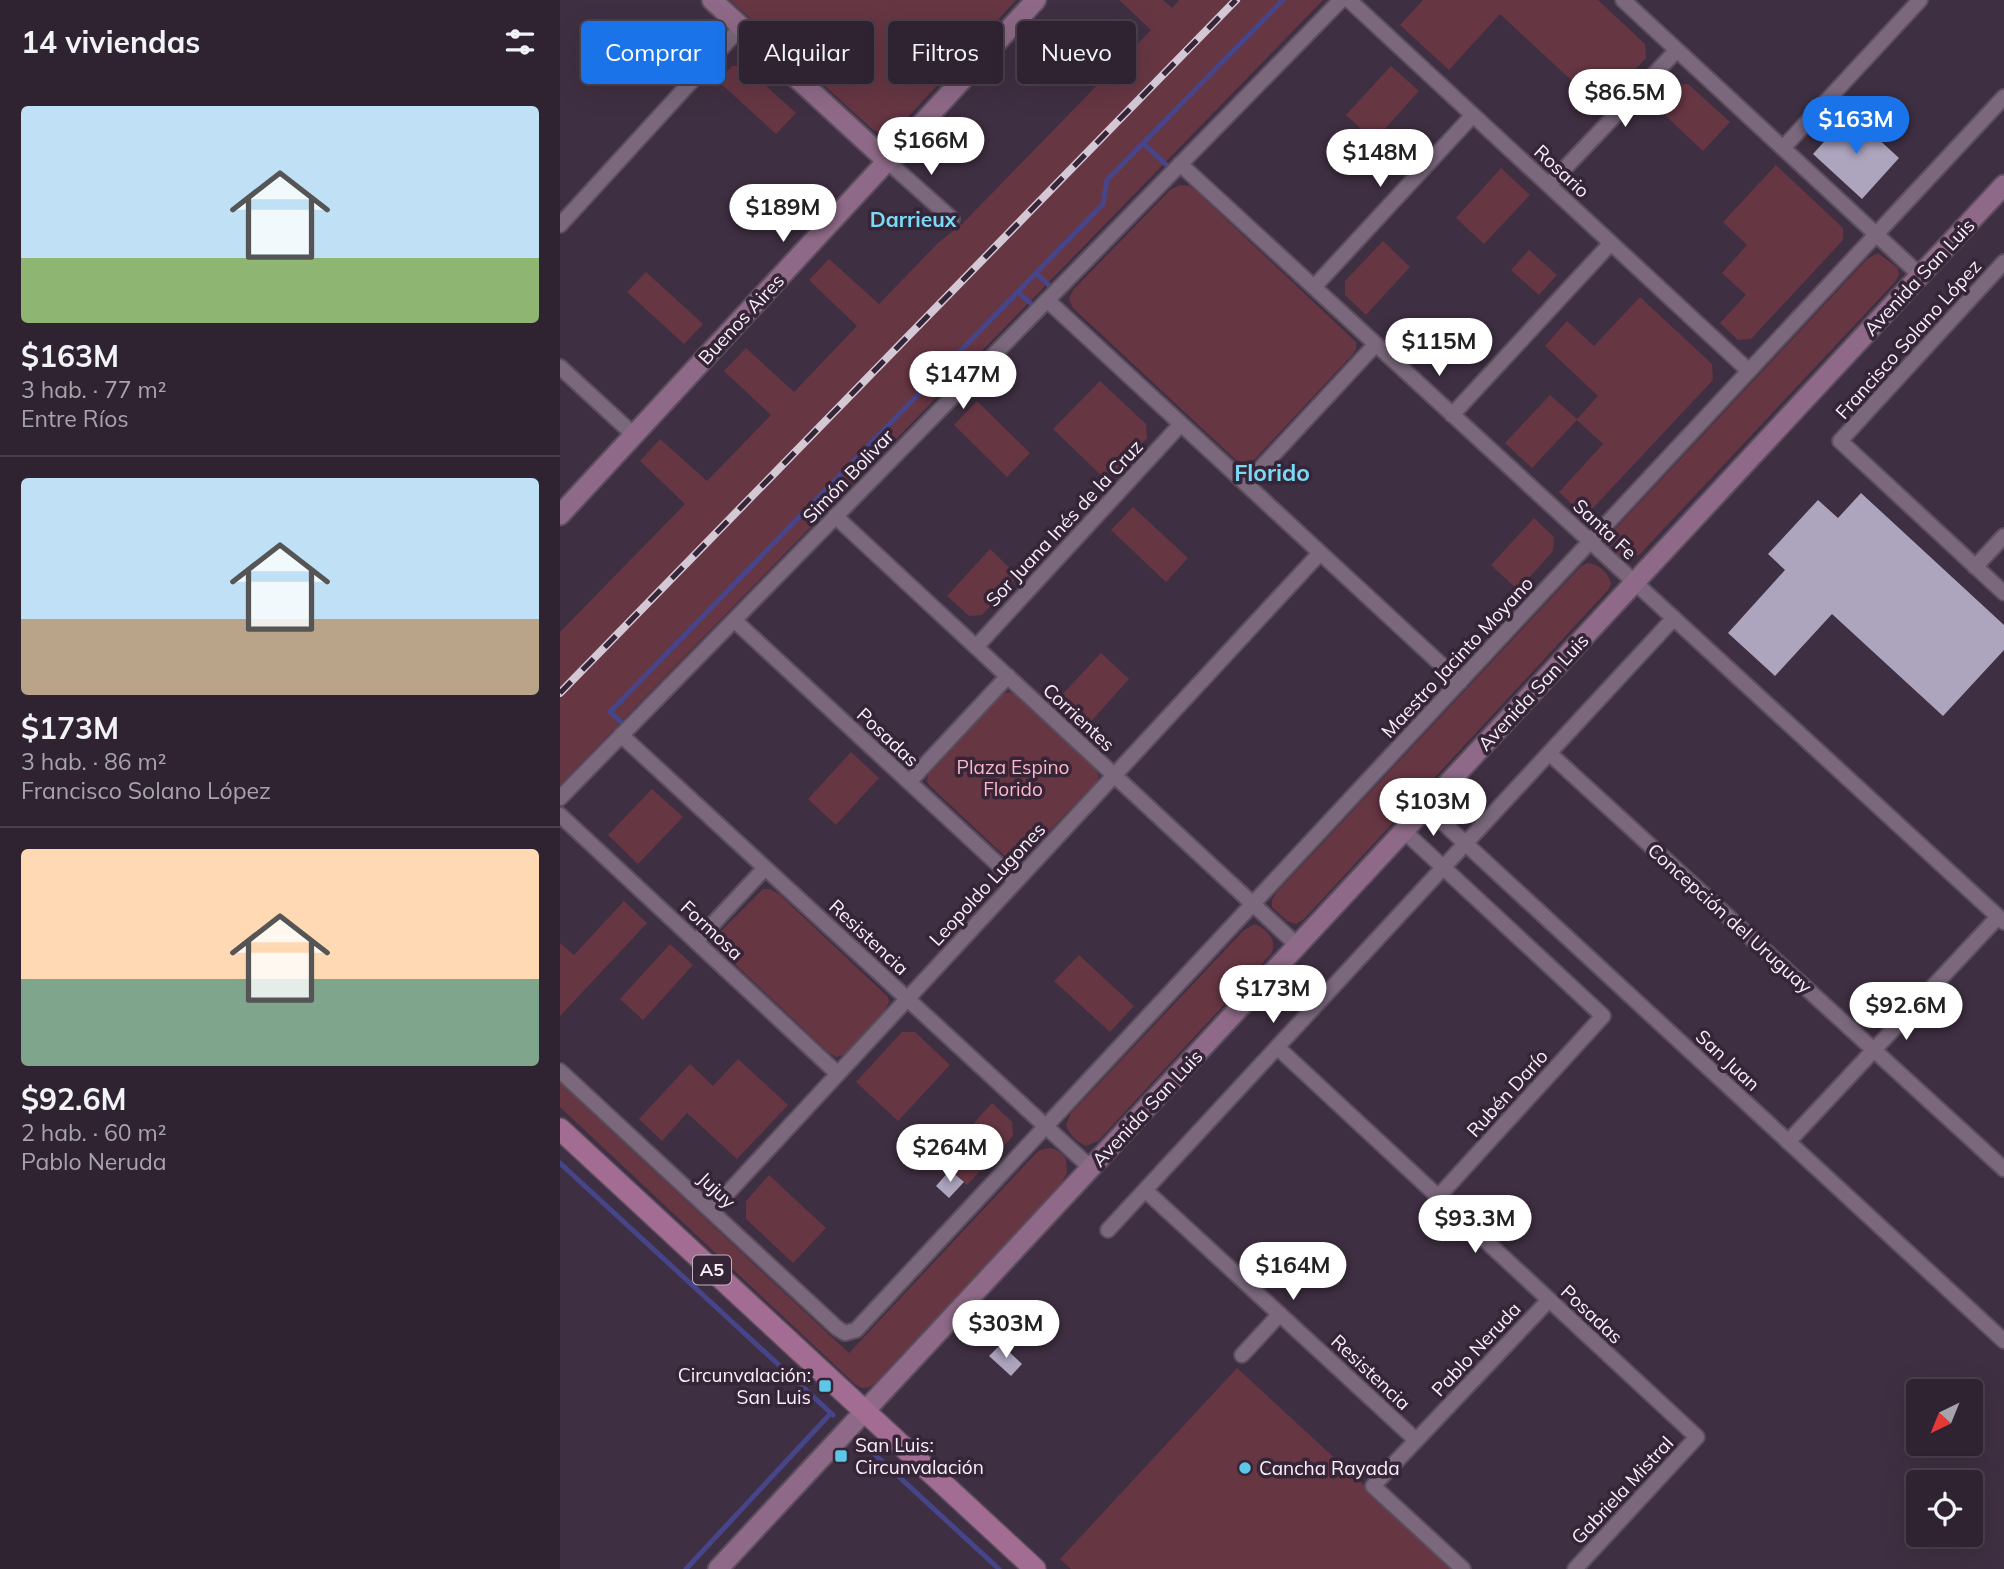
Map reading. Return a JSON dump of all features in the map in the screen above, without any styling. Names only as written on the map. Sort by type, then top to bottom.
[{"type":"main road","points":[[712,0],[739,25]]},
{"type":"main road","name":"Buenos Aires","points":[[560,515],[1036,0]]},
{"type":"main road","points":[[803,84],[887,161]]},
{"type":"main road","name":"Avenida San Luis","points":[[718,1569],[2004,185]]},
{"type":"main road","name":"A5","points":[[560,1129],[1035,1569]]},
{"type":"street","name":"Simón Bolivar","points":[[560,798],[1340,0]]},
{"type":"street","name":"Rosario","points":[[1349,0],[1749,371]]},
{"type":"street","points":[[1783,148],[1920,0]]},
{"type":"street","points":[[1633,3],[1676,50],[1920,275]]},
{"type":"street","points":[[560,225],[739,29]]},
{"type":"street","points":[[1549,185],[1676,50]]},
{"type":"street","name":"Maestro Jacinto Moyano","points":[[849,1333],[858,1328],[2004,96]]},
{"type":"street","points":[[1314,287],[1473,115]]},
{"type":"street","points":[[887,161],[952,219]]},
{"type":"street","name":"Santa Fe","points":[[1180,164],[2001,920]]},
{"type":"street","points":[[1452,415],[1611,243]]},
{"type":"street","name":"Francisco Solano López","points":[[1975,567],[1840,441],[2004,262]]},
{"type":"street","points":[[1047,300],[1460,682]]},
{"type":"street","points":[[1246,484],[1376,344]]},
{"type":"street","points":[[560,367],[634,435]]},
{"type":"street","name":"Sor Juana Inés de la Cruz","points":[[976,647],[1181,424]]},
{"type":"street","name":"Corrientes","points":[[835,516],[1297,945]]},
{"type":"street","points":[[2004,536],[1975,567],[2004,593]]},
{"type":"street","name":"Leopoldo Lugones","points":[[711,1211],[1321,553]]},
{"type":"street","points":[[1108,1230],[1674,618]]},
{"type":"street","name":"Posadas","points":[[734,620],[1016,881]]},
{"type":"street","points":[[909,782],[1008,676]]},
{"type":"street","name":"Resistencia","points":[[621,735],[1091,1168]]},
{"type":"street","name":"Concepción del Uruguay","points":[[1549,752],[2004,1169]]},
{"type":"street","name":"San Juan","points":[[1426,807],[2004,1341]]},
{"type":"street","name":"Formosa","points":[[560,815],[838,1074]]},
{"type":"street","points":[[1404,831],[1443,867]]},
{"type":"street","name":"Rubén Darío","points":[[1438,1196],[1604,1016],[1443,867]]},
{"type":"street","points":[[696,942],[765,868]]},
{"type":"street","points":[[1788,1142],[2001,920]]},
{"type":"street","name":"Posadas","points":[[1277,1047],[1697,1437]]},
{"type":"street","name":"Jujuy","points":[[560,1071],[837,1328],[849,1333]]},
{"type":"street","name":"Resistencia","points":[[1145,1189],[1416,1440]]},
{"type":"street","name":"Pablo Neruda","points":[[1463,1569],[1373,1486],[1549,1300]]},
{"type":"street","points":[[1242,1355],[1280,1314]]},
{"type":"street","name":"Gabriela Mistral","points":[[1575,1569],[1697,1437]]},
{"type":"green space","points":[[730,0],[1016,0],[997,21],[888,21],[888,84],[939,84],[897,129],[885,136],[872,129],[822,84],[874,84],[874,21],[753,21]]},
{"type":"green space","points":[[1119,0],[1163,0],[1172,8],[1179,0],[1323,0],[560,785],[560,632],[685,504],[640,461],[660,439],[707,481],[771,415],[724,371],[746,348],[794,392],[857,326],[809,280],[829,259],[879,304],[938,243],[963,223],[1098,84],[1136,84],[1136,45],[1151,30]]},
{"type":"green space","points":[[1423,0],[1598,0],[1645,44],[1646,58],[1600,107],[1500,14],[1449,70],[1400,25]]},
{"type":"green space","points":[[732,66],[739,66],[739,84],[764,84],[796,113],[776,134],[721,84],[725,84],[725,74]]},
{"type":"green space","points":[[1391,66],[1419,91],[1374,141],[1346,115]]},
{"type":"green space","points":[[1688,84],[1730,122],[1703,151],[1654,105],[1673,85]]},
{"type":"green space","points":[[1776,165],[1843,228],[1843,240],[1751,339],[1738,340],[1720,323],[1746,295],[1722,273],[1747,245],[1723,222]]},
{"type":"green space","points":[[1501,168],[1530,195],[1484,244],[1456,218]]},
{"type":"green space","points":[[1180,185],[1190,186],[1195,190],[1356,342],[1352,355],[1255,459],[1246,464],[1236,460],[1073,308],[1069,299],[1073,290],[1170,190]]},
{"type":"green space","points":[[1383,241],[1410,267],[1366,315],[1345,295],[1345,281]]},
{"type":"green space","points":[[1529,250],[1557,275],[1539,295],[1511,270]]},
{"type":"green space","points":[[1878,253],[1898,268],[1899,275],[1895,282],[1640,554],[1629,560],[1619,556],[1608,543],[1613,531],[1867,259]]},
{"type":"green space","points":[[646,272],[703,324],[684,344],[627,292]]},
{"type":"green space","points":[[1640,297],[1712,364],[1713,380],[1593,508],[1577,509],[1559,492],[1603,444],[1577,420],[1532,468],[1505,443],[1550,395],[1577,419],[1598,396],[1545,346],[1567,321],[1594,346]]},
{"type":"green space","points":[[1100,381],[1146,424],[1147,438],[1107,481],[1053,429]]},
{"type":"green space","points":[[977,401],[1030,453],[1007,477],[954,425]]},
{"type":"green space","points":[[1133,507],[1188,558],[1166,582],[1111,530]]},
{"type":"green space","points":[[1534,518],[1554,537],[1553,551],[1518,590],[1491,565]]},
{"type":"green space","points":[[990,549],[1018,576],[982,615],[969,616],[947,596]]},
{"type":"green space","points":[[1587,563],[1599,567],[1605,573],[1611,584],[1608,590],[1304,919],[1296,924],[1287,921],[1272,907],[1276,893],[1580,567]]},
{"type":"green space","points":[[1101,653],[1129,679],[1087,726],[1058,699]]},
{"type":"green space","name":"Plaza Espino Florido","points":[[1009,692],[1097,771],[1099,776],[1018,864],[1010,861],[927,781],[928,775],[1003,694]]},
{"type":"green space","points":[[851,752],[879,778],[836,825],[808,799]]},
{"type":"green space","points":[[652,789],[683,817],[638,864],[608,835]]},
{"type":"green space","points":[[763,889],[779,894],[888,997],[885,1010],[844,1055],[836,1057],[829,1053],[717,947],[717,938],[721,931]]},
{"type":"green space","points":[[624,901],[647,923],[560,1016],[560,943],[574,955]]},
{"type":"green space","points":[[1255,924],[1270,936],[1273,945],[1271,954],[1098,1141],[1086,1146],[1077,1140],[1066,1125],[1071,1113],[1244,930]]},
{"type":"green space","points":[[670,944],[693,965],[643,1020],[620,999]]},
{"type":"green space","points":[[1079,955],[1134,1006],[1110,1032],[1054,981]]},
{"type":"green space","points":[[902,1032],[915,1032],[950,1065],[898,1121],[856,1082]]},
{"type":"green space","points":[[738,1059],[788,1105],[737,1159],[687,1113],[662,1141],[639,1119],[690,1064],[713,1086]]},
{"type":"green space","points":[[560,1083],[849,1353],[1037,1152],[1049,1148],[1060,1152],[1066,1159],[1067,1173],[1061,1184],[876,1382],[863,1388],[855,1384],[560,1107]]},
{"type":"green space","points":[[992,1103],[1012,1122],[1013,1136],[967,1185],[940,1160]]},
{"type":"green space","points":[[769,1175],[826,1228],[793,1263],[746,1219],[746,1201]]},
{"type":"green space","name":"Cancha Rayada","points":[[1237,1368],[1455,1569],[1071,1569],[1060,1559]]},
{"type":"building","points":[[1850,113],[1899,158],[1862,199],[1813,154]]},
{"type":"building","points":[[1861,493],[2004,625],[2004,650],[1943,716],[1832,614],[1775,676],[1728,633],[1785,570],[1768,554],[1818,500],[1838,518]]},
{"type":"building","points":[[950,1170],[964,1182],[949,1198],[936,1186]]},
{"type":"building","points":[[1001,1344],[1022,1364],[1011,1376],[989,1356]]},
{"type":"waterway","points":[[628,728],[610,712],[1103,204],[1107,180],[1283,0]]},
{"type":"waterway","points":[[1143,143],[1173,171]]},
{"type":"waterway","points":[[1036,273],[1055,291]]},
{"type":"waterway","points":[[1018,292],[1038,310]]},
{"type":"waterway","points":[[810,506],[828,524]]},
{"type":"waterway","points":[[560,1163],[833,1415]]},
{"type":"waterway","points":[[686,1569],[831,1413]]},
{"type":"waterway","points":[[858,1439],[999,1569]]},
{"type":"railway","points":[[560,693],[1236,0]]},
{"type":"place","name":"Circunvalación: San Luis","points":[[825,1386]]},
{"type":"place","name":"San Luis: Circunvalación","points":[[841,1456]]},
{"type":"place","name":"Cancha Rayada","points":[[1245,1468]]},
{"type":"district","name":"Darrieux","points":[[913,220]]},
{"type":"district","name":"Florido","points":[[1272,473]]}]
